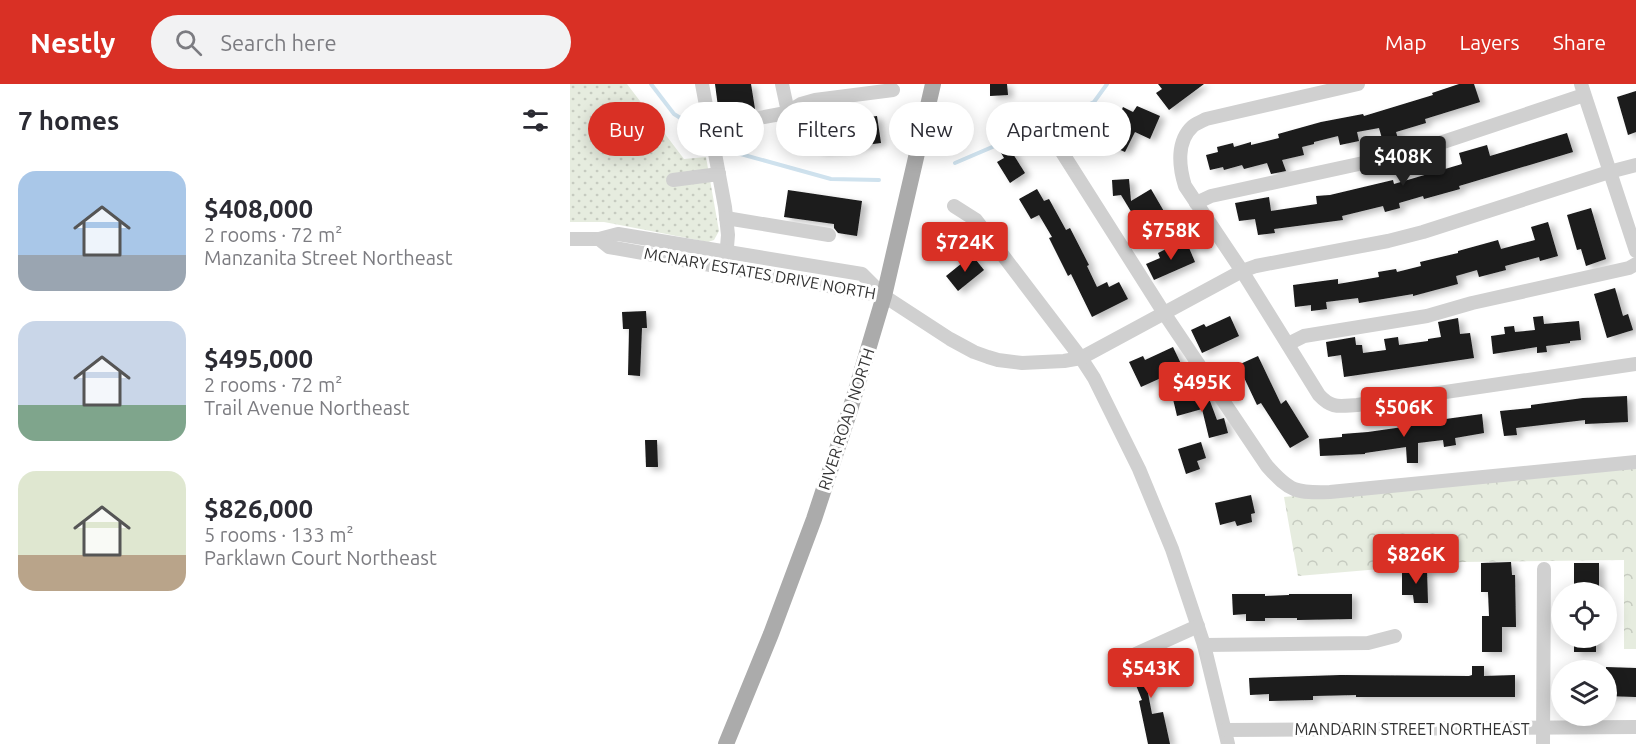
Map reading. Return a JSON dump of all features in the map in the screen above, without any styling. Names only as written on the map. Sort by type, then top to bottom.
[{"type":"main road","name":"RIVER ROAD NORTH","points":[[726,744],[771,634],[814,519],[850,410],[884,296],[930,87]]},
{"type":"street","points":[[702,84],[706,102]]},
{"type":"street","points":[[782,84],[786,102]]},
{"type":"street","points":[[1358,84],[1206,118],[1193,127],[1184,139],[1180,154],[1181,173],[1185,186],[1325,401],[1333,406],[1357,405],[1636,364]]},
{"type":"street","points":[[1196,203],[1211,196],[1391,157],[1434,145],[1583,89],[1636,251]]},
{"type":"street","points":[[808,102],[893,90]]},
{"type":"street","points":[[716,156],[729,236],[725,267]]},
{"type":"street","points":[[1064,156],[1164,313],[1267,466],[1294,490],[1305,493],[1330,492],[1636,462]]},
{"type":"street","points":[[884,296],[974,352],[998,360],[1022,363],[1064,361],[1081,358],[1242,271],[1256,266],[1388,241],[1423,232],[1636,165]]},
{"type":"street","points":[[673,180],[719,174]]},
{"type":"street","points":[[954,206],[976,220],[1094,378],[1139,469],[1172,549],[1204,645],[1228,744]]},
{"type":"street","points":[[726,218],[829,235]]},
{"type":"street","name":"MCNARY ESTATES DRIVE NORTH","points":[[570,239],[599,239],[618,234],[862,274],[884,296]]},
{"type":"street","name":"MCNARY ESTATES DRIVE NORTH","points":[[599,239],[609,247],[884,296]]},
{"type":"street","points":[[1288,344],[1304,336],[1427,316],[1472,303],[1629,268],[1636,264]]},
{"type":"street","points":[[1543,744],[1544,569]]},
{"type":"street","points":[[1136,654],[1198,626]]},
{"type":"street","points":[[1204,645],[1368,643],[1395,636]]},
{"type":"street","name":"MANDARIN STREET NORTHEAST","points":[[1225,730],[1636,727]]},
{"type":"green space","points":[[570,84],[627,84],[641,102],[588,102],[588,156],[665,156],[665,134],[677,150],[677,156],[682,156],[684,159],[706,157],[719,231],[714,240],[708,242],[604,222],[570,222]]},
{"type":"green space","points":[[1636,463],[1636,649],[1624,649],[1624,560],[1462,562],[1298,576],[1284,497]]},
{"type":"building","points":[[715,84],[751,84],[754,102],[717,102]]},
{"type":"building","points":[[990,84],[1007,84],[1008,95],[990,96]]},
{"type":"building","points":[[1158,84],[1204,84],[1169,110],[1156,93],[1162,89]]},
{"type":"building","points":[[1459,84],[1474,84],[1480,102],[1425,119],[1426,123],[1396,132],[1400,145],[1385,149],[1379,128],[1357,132],[1359,141],[1340,145],[1338,136],[1302,147],[1304,155],[1282,160],[1286,171],[1271,174],[1267,163],[1244,169],[1242,165],[1224,170],[1223,167],[1210,170],[1206,155],[1218,152],[1217,147],[1233,143],[1234,147],[1251,142],[1251,145],[1279,138],[1278,134],[1321,122],[1363,114],[1364,116],[1433,95],[1432,93]]},
{"type":"building","points":[[1636,91],[1636,132],[1628,135],[1617,97]]},
{"type":"building","points":[[1137,106],[1160,116],[1150,139],[1135,132],[1131,140],[1131,111],[1133,112]]},
{"type":"building","points":[[877,116],[881,143],[877,144]]},
{"type":"building","points":[[1567,133],[1573,152],[1459,186],[1460,189],[1399,203],[1400,208],[1385,212],[1383,206],[1342,216],[1343,220],[1274,229],[1275,233],[1258,235],[1255,219],[1239,221],[1235,203],[1269,197],[1271,211],[1317,204],[1316,196],[1330,195],[1393,180],[1394,184],[1462,164],[1459,153],[1487,145],[1490,156]]},
{"type":"building","points":[[1003,156],[1014,156],[1025,173],[1010,183],[997,162],[1004,158]]},
{"type":"building","points":[[1129,179],[1131,201],[1151,189],[1169,220],[1140,237],[1133,225],[1138,223],[1121,195],[1113,196],[1112,180]]},
{"type":"building","points":[[1037,189],[1044,201],[1049,199],[1066,230],[1070,228],[1089,265],[1087,266],[1097,287],[1107,282],[1109,287],[1119,282],[1128,299],[1092,317],[1071,274],[1068,276],[1049,238],[1052,237],[1039,215],[1031,219],[1019,199]]},
{"type":"building","points":[[788,190],[862,201],[857,236],[838,233],[834,224],[784,217]]},
{"type":"building","points":[[1591,208],[1606,259],[1586,266],[1581,249],[1577,250],[1567,215]]},
{"type":"building","points":[[1548,222],[1558,256],[1540,261],[1539,257],[1505,266],[1506,270],[1479,277],[1477,270],[1456,276],[1458,284],[1413,296],[1413,294],[1359,303],[1358,298],[1326,302],[1327,309],[1311,311],[1311,305],[1295,307],[1293,285],[1338,279],[1338,284],[1379,277],[1378,272],[1396,269],[1397,272],[1421,266],[1420,262],[1498,240],[1501,249],[1535,240],[1531,227]]},
{"type":"building","points":[[1187,243],[1195,262],[1154,280],[1146,264],[1160,258],[1158,253]]},
{"type":"building","points":[[972,255],[984,270],[958,291],[946,276]]},
{"type":"building","points":[[1615,288],[1623,316],[1628,314],[1633,330],[1607,338],[1594,294]]},
{"type":"building","points":[[646,311],[647,328],[642,328],[640,376],[628,375],[629,329],[623,329],[622,312]]},
{"type":"building","points":[[1230,316],[1239,336],[1202,353],[1191,330],[1204,324],[1206,327]]},
{"type":"building","points":[[1543,316],[1544,324],[1579,321],[1581,340],[1546,346],[1547,352],[1537,353],[1537,347],[1493,354],[1491,336],[1505,334],[1504,327],[1514,326],[1515,332],[1535,330],[1533,317]]},
{"type":"building","points":[[1458,318],[1460,334],[1470,333],[1474,358],[1344,377],[1341,355],[1328,357],[1326,342],[1355,337],[1356,345],[1362,345],[1363,353],[1386,350],[1384,339],[1398,337],[1399,345],[1428,341],[1428,339],[1441,337],[1438,322]]},
{"type":"building","points":[[1173,347],[1183,368],[1141,387],[1129,362],[1143,356],[1145,360]]},
{"type":"building","points":[[1258,356],[1281,404],[1286,400],[1309,437],[1290,448],[1261,403],[1257,405],[1238,365]]},
{"type":"building","points":[[1207,393],[1217,420],[1224,418],[1228,433],[1209,438],[1202,409],[1177,416],[1173,399]]},
{"type":"building","points":[[1627,396],[1628,422],[1585,424],[1585,420],[1516,428],[1517,435],[1504,436],[1500,411],[1531,408],[1531,405],[1583,398]]},
{"type":"building","points":[[1482,414],[1484,433],[1455,438],[1456,445],[1444,447],[1443,440],[1418,443],[1418,463],[1407,463],[1406,447],[1365,454],[1320,456],[1319,439]]},
{"type":"building","points":[[645,440],[657,440],[658,467],[646,467]]},
{"type":"building","points":[[1201,442],[1206,458],[1197,461],[1200,469],[1186,474],[1178,449]]},
{"type":"building","points":[[1251,495],[1255,513],[1251,514],[1252,522],[1237,526],[1235,521],[1220,525],[1215,503]]},
{"type":"building","points":[[1511,562],[1512,575],[1515,575],[1516,627],[1502,627],[1502,652],[1482,652],[1482,616],[1489,616],[1488,592],[1481,592],[1481,563]]},
{"type":"building","points":[[1574,563],[1599,563],[1599,582],[1574,582]]},
{"type":"building","points":[[1402,570],[1427,570],[1428,603],[1414,603],[1413,595],[1402,595]]},
{"type":"building","points":[[1232,594],[1265,594],[1265,596],[1352,594],[1352,619],[1265,618],[1265,621],[1246,621],[1246,614],[1233,615]]},
{"type":"building","points":[[1574,648],[1596,648],[1596,652],[1574,652]]},
{"type":"building","points":[[1161,654],[1169,673],[1146,683],[1152,714],[1163,712],[1170,744],[1148,744],[1139,701],[1142,700],[1129,668]]},
{"type":"building","points":[[1472,666],[1484,666],[1484,676],[1515,675],[1515,697],[1356,697],[1356,695],[1313,696],[1313,700],[1269,701],[1269,694],[1250,695],[1249,678],[1341,675],[1469,676],[1472,675]]},
{"type":"building","points":[[1617,667],[1636,668],[1636,697],[1617,696]]},
{"type":"waterway","points":[[651,84],[677,116]]},
{"type":"waterway","points":[[955,163],[1094,102],[1107,84]]},
{"type":"waterway","points":[[748,156],[831,179],[879,180]]}]
